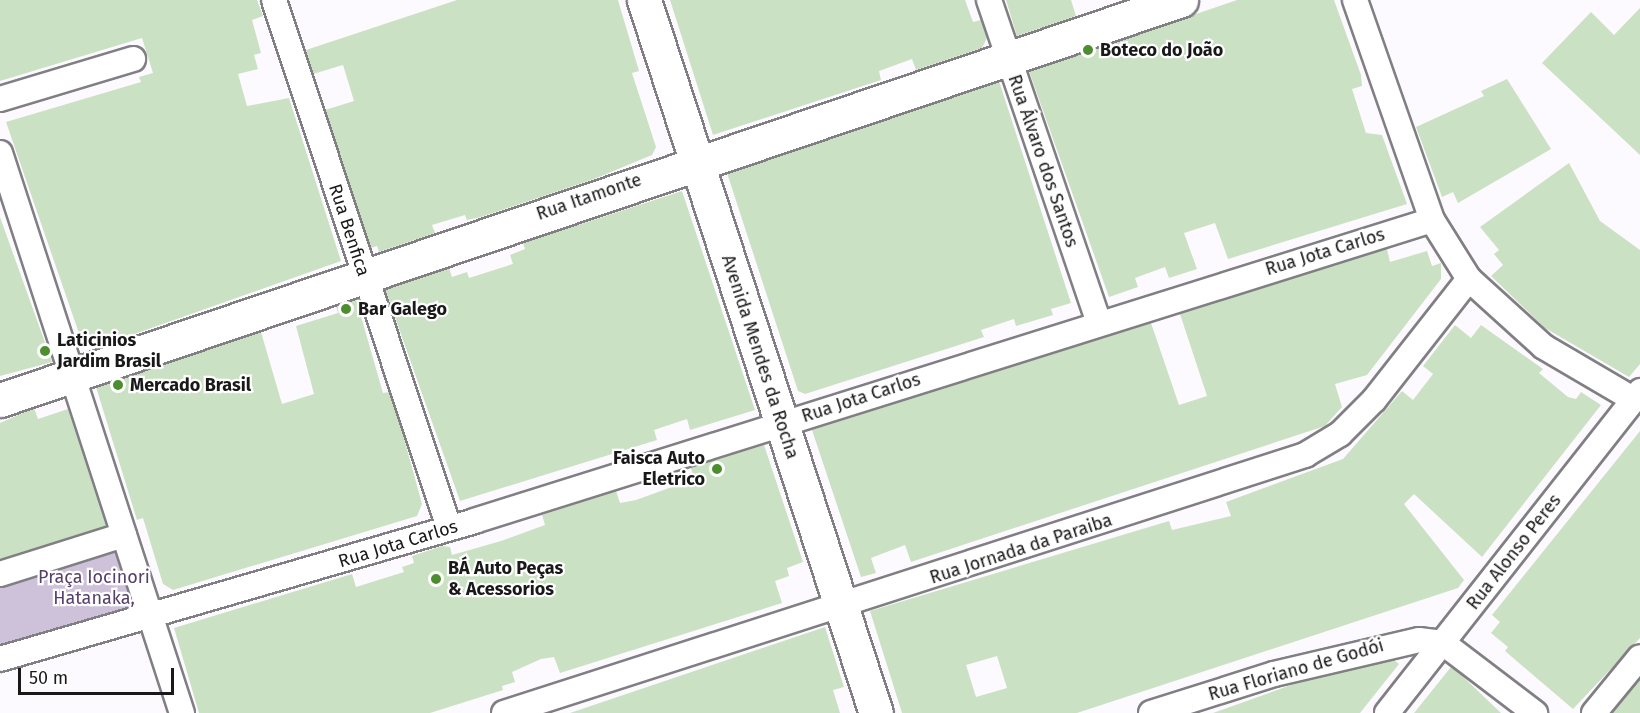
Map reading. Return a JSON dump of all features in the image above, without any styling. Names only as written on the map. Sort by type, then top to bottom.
[{"type":"street","name":"Rua Benfica","points":[[274,0],[449,528]]},
{"type":"street","name":"Avenida Mendes da Rocha","points":[[644,0],[876,713]]},
{"type":"street","name":"Rua Álvaro dos Santos","points":[[989,0],[1099,323]]},
{"type":"street","name":"Rua Itamonte","points":[[0,400],[696,160],[1181,0]]},
{"type":"street","points":[[1355,0],[1432,220],[1469,279],[1544,347],[1636,395]]},
{"type":"street","points":[[0,99],[133,59]]},
{"type":"street","points":[[0,153],[182,713]]},
{"type":"street","name":"Rua Jota Carlos","points":[[0,659],[152,617],[449,528],[1432,220]]},
{"type":"street","name":"Rua Jornada da Paraiba","points":[[504,713],[841,608],[1305,455],[1340,434],[1374,399],[1469,279]]},
{"type":"street","name":"Rua Alonso Peres","points":[[1387,713],[1636,395]]},
{"type":"street","points":[[0,574],[124,535]]},
{"type":"street","name":"Rua Floriano de Godói","points":[[1150,713],[1390,643],[1443,643]]},
{"type":"street","points":[[1443,643],[1535,713]]},
{"type":"street","points":[[1594,713],[1640,657]]},
{"type":"green space","name":"Praça Iocinori Hatanaka,","points":[[116,549],[135,608],[0,646],[0,585]]},
{"type":"building","points":[[0,0],[257,0],[263,16],[252,20],[261,53],[254,55],[258,69],[238,74],[247,106],[289,98],[341,261],[106,344],[104,335],[82,342],[6,122],[141,82],[139,77],[153,73],[142,38],[0,81]]},
{"type":"building","points":[[457,0],[618,0],[639,71],[632,73],[656,147],[652,155],[594,179],[481,217],[467,220],[465,215],[432,225],[435,233],[379,252],[377,246],[371,248],[325,110],[354,101],[343,65],[313,74],[306,50]]},
{"type":"building","points":[[670,0],[965,0],[973,22],[981,20],[987,38],[982,48],[916,70],[912,59],[879,71],[881,80],[713,135]]},
{"type":"building","points":[[1006,0],[1071,0],[1076,16],[1017,36]]},
{"type":"building","points":[[1237,0],[1334,0],[1361,75],[1362,86],[1352,89],[1366,133],[1382,135],[1407,204],[1228,259],[1215,223],[1184,233],[1197,269],[1169,278],[1165,267],[1135,278],[1138,287],[1109,297],[1029,71]]},
{"type":"building","points":[[1640,8],[1640,155],[1542,63],[1591,12],[1614,35]]},
{"type":"building","points":[[1507,79],[1551,149],[1458,203],[1453,192],[1442,197],[1416,127],[1484,96],[1481,91]]},
{"type":"building","points":[[999,81],[1071,303],[1051,309],[1053,315],[1016,326],[1014,319],[981,330],[984,337],[805,394],[798,391],[727,173]]},
{"type":"building","points":[[1569,163],[1600,221],[1640,250],[1640,364],[1629,377],[1545,328],[1491,276],[1503,265],[1494,254],[1499,250],[1480,227]]},
{"type":"building","points":[[682,191],[755,410],[690,430],[687,419],[654,430],[657,440],[460,501],[385,289],[449,268],[452,277],[467,272],[469,278],[513,264],[510,255],[525,249],[523,243]]},
{"type":"building","points":[[0,217],[52,362],[0,376]]},
{"type":"building","points":[[1387,249],[1390,262],[1427,251],[1432,266],[1441,263],[1441,279],[1367,375],[1335,384],[1342,407],[1325,426],[911,562],[905,545],[871,558],[876,573],[861,577],[812,430],[1151,323],[1179,405],[1207,396],[1180,314]]},
{"type":"building","points":[[356,299],[383,393],[389,392],[402,431],[422,504],[417,516],[173,590],[163,584],[143,518],[137,520],[96,387],[261,332],[282,404],[314,394],[296,326],[338,313],[336,306]]},
{"type":"building","points":[[1455,325],[1471,338],[1481,325],[1543,369],[1539,373],[1568,397],[1576,399],[1581,392],[1601,405],[1482,557],[1414,494],[1404,504],[1464,580],[1458,588],[1077,713],[902,713],[870,611],[1169,521],[1172,530],[1231,516],[1226,502],[1343,459],[1402,391],[1413,400],[1433,374],[1423,366]],"holes":[[[997,656],[1007,688],[976,697],[966,665]]]},
{"type":"building","points":[[34,408],[38,419],[68,409],[106,526],[0,559],[0,423]]},
{"type":"building","points":[[1640,431],[1640,638],[1573,709],[1505,651],[1508,647],[1491,633],[1500,622],[1492,615]]},
{"type":"building","points":[[764,445],[803,562],[787,568],[789,576],[775,581],[782,603],[560,673],[554,657],[541,659],[512,672],[515,682],[502,686],[503,690],[430,713],[199,713],[174,628],[352,574],[356,587],[404,572],[402,567],[414,563],[412,556],[442,546],[450,547],[452,555],[501,541],[545,525],[542,515],[616,491],[620,503],[636,500],[694,479],[691,468]]},
{"type":"building","points":[[825,627],[844,687],[833,690],[840,713],[570,713]]},
{"type":"building","points":[[1394,660],[1399,664],[1360,713],[1213,713],[1294,684]]},
{"type":"building","points":[[1451,667],[1458,672],[1501,713],[1414,713]]},
{"type":"building","points":[[1640,679],[1640,713],[1612,713]]},
{"type":"place","name":"Boteco do João","points":[[1088,50]]},
{"type":"place","name":"Bar Galego","points":[[346,309]]},
{"type":"place","name":"Laticinios Jardim Brasil","points":[[45,351]]},
{"type":"place","name":"Mercado Brasil","points":[[118,385]]},
{"type":"place","name":"Faisca Auto Eletrico","points":[[717,469]]},
{"type":"place","name":"BÁ Auto Peças & Acessorios","points":[[436,579]]}]
